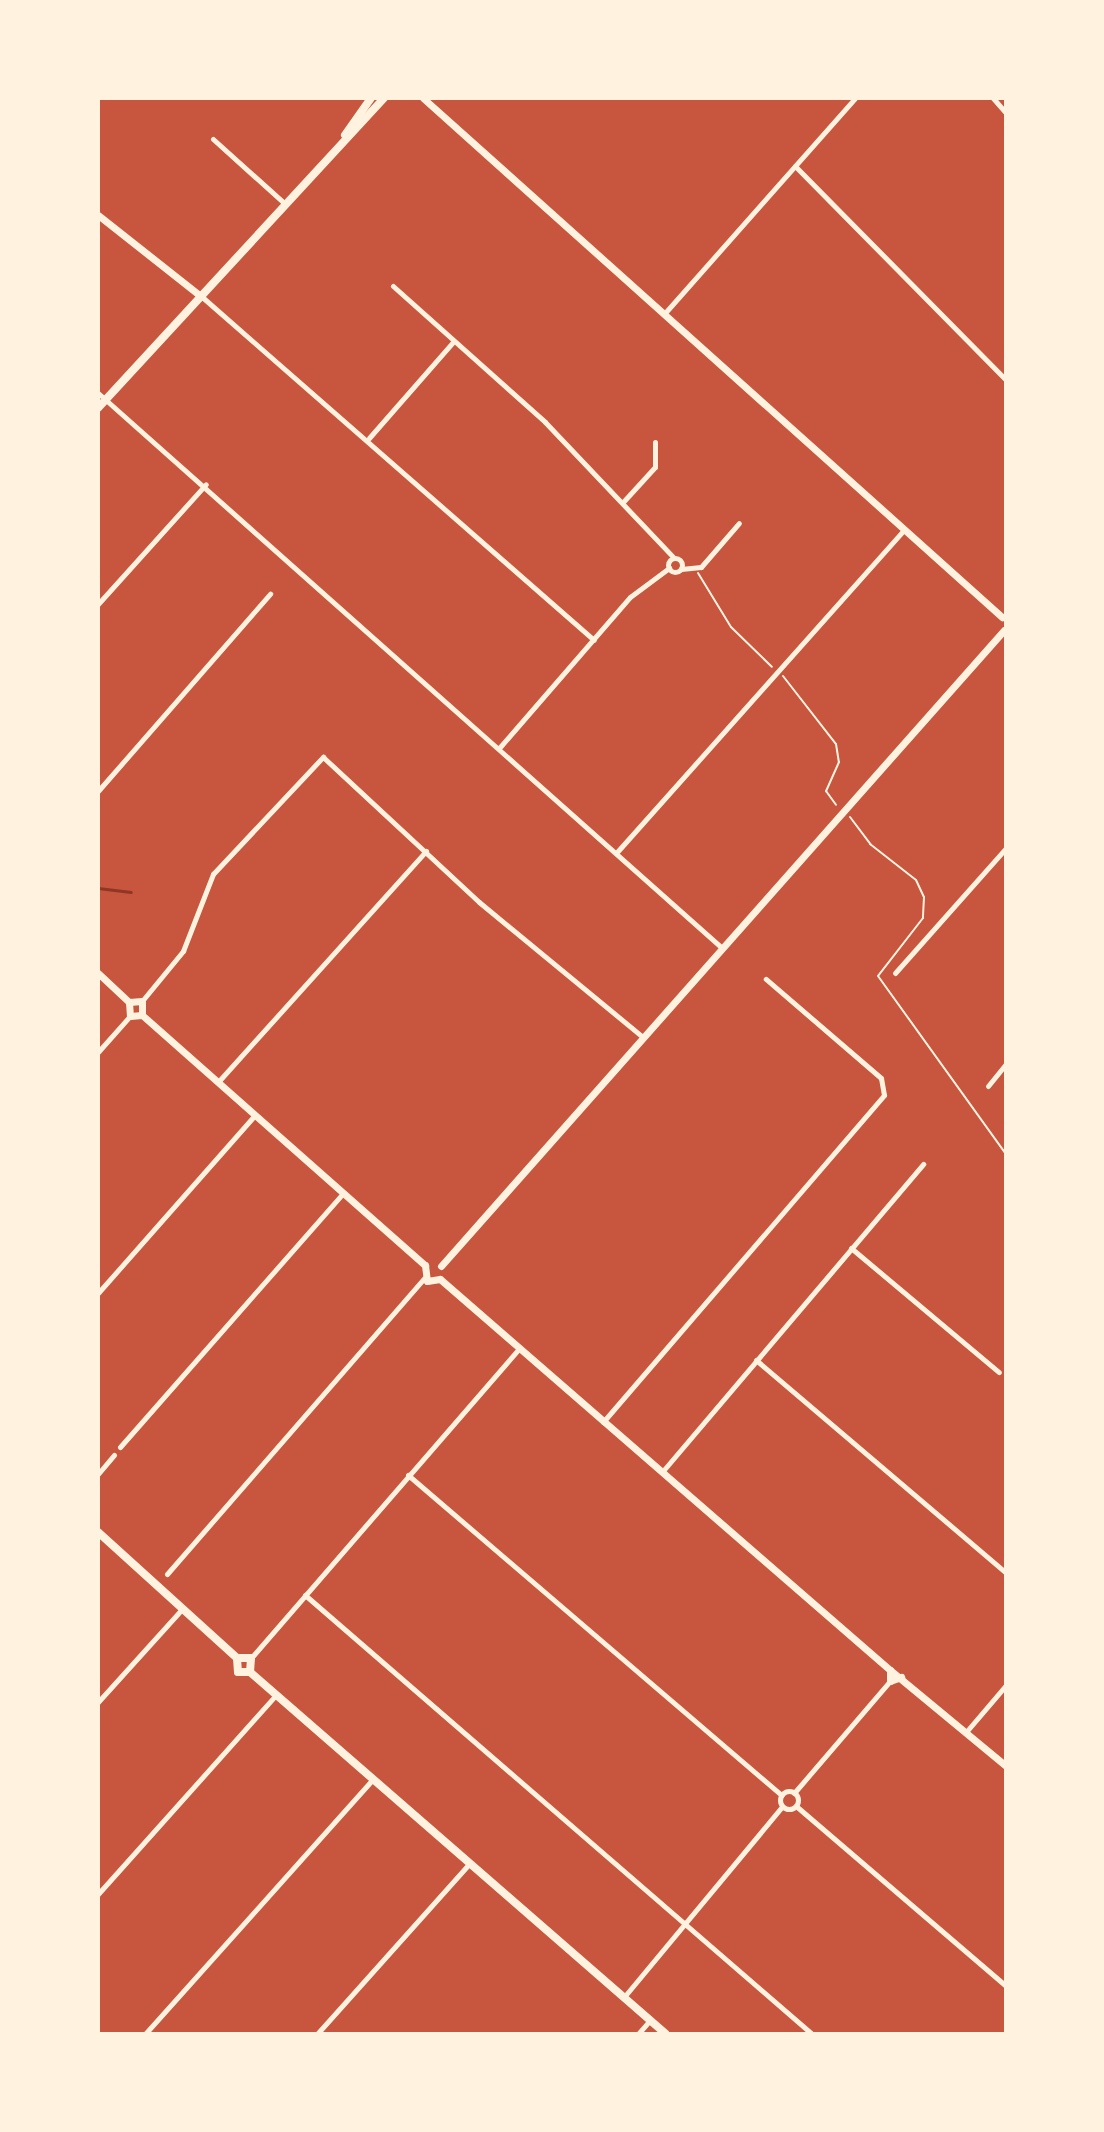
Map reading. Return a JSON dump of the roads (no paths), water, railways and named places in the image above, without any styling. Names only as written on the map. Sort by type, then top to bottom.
[{"type":"main road","points":[[345,136],[360,110],[374,98]]},
{"type":"main road","points":[[98,408],[198,294],[384,98]]},
{"type":"main road","points":[[98,1532],[237,1658],[251,1658],[250,1672]]},
{"type":"main road","points":[[237,1658],[236,1670],[250,1672],[370,1782],[666,2034]]},
{"type":"street","points":[[423,98],[1004,616],[1005,631],[441,1266],[440,1279]]},
{"type":"street","points":[[664,314],[855,98]]},
{"type":"street","points":[[993,98],[1006,113]]},
{"type":"street","points":[[213,139],[283,202]]},
{"type":"street","points":[[795,166],[1006,380]]},
{"type":"street","points":[[98,215],[198,294],[369,438],[594,640]]},
{"type":"street","points":[[393,286],[623,502],[681,569]]},
{"type":"street","points":[[369,438],[453,342]]},
{"type":"street","points":[[98,393],[206,484],[722,948]]},
{"type":"street","points":[[623,502],[655,467],[655,442]]},
{"type":"street","points":[[98,604],[206,484]]},
{"type":"street","points":[[669,568],[696,570],[739,523]]},
{"type":"street","points":[[617,852],[904,530]]},
{"type":"street","points":[[500,747],[634,593],[669,568],[674,558]]},
{"type":"street","points":[[98,791],[270,594]]},
{"type":"street","points":[[142,1015],[142,1001],[183,951],[213,874],[323,757],[426,851],[643,1037]]},
{"type":"street","points":[[895,973],[1006,848]]},
{"type":"street","points":[[218,1082],[426,851]]},
{"type":"street","points":[[98,973],[129,1002],[130,1016]]},
{"type":"street","points":[[603,1423],[881,1100],[881,1078],[766,979]]},
{"type":"street","points":[[129,1002],[142,1001]]},
{"type":"street","points":[[98,1052],[130,1016],[142,1015],[425,1265],[441,1266]]},
{"type":"street","points":[[988,1086],[1006,1064]]},
{"type":"street","points":[[98,1293],[255,1115]]},
{"type":"street","points":[[661,1473],[923,1164]]},
{"type":"street","points":[[120,1447],[343,1193]]},
{"type":"street","points":[[851,1248],[999,1372]]},
{"type":"street","points":[[167,1574],[424,1278],[425,1265]]},
{"type":"street","points":[[424,1278],[440,1279],[518,1350],[1006,1766]]},
{"type":"street","points":[[251,1658],[518,1350]]},
{"type":"street","points":[[756,1360],[1006,1573]]},
{"type":"street","points":[[98,1474],[114,1455]]},
{"type":"street","points":[[408,1475],[782,1795],[782,1807],[623,1997]]},
{"type":"street","points":[[305,1595],[812,2034]]},
{"type":"street","points":[[98,1702],[181,1610]]},
{"type":"street","points":[[890,1670],[890,1681]]},
{"type":"street","points":[[782,1795],[794,1793],[890,1681],[901,1677]]},
{"type":"street","points":[[966,1732],[1006,1685]]},
{"type":"street","points":[[98,1894],[274,1697]]},
{"type":"street","points":[[145,2034],[370,1782]]},
{"type":"street","points":[[794,1793],[796,1806],[1006,1986]]},
{"type":"street","points":[[782,1807],[796,1806]]},
{"type":"street","points":[[317,2034],[468,1865]]},
{"type":"street","points":[[638,2034],[650,2020]]},
{"type":"waterway","points":[[98,888],[131,892]]}]
